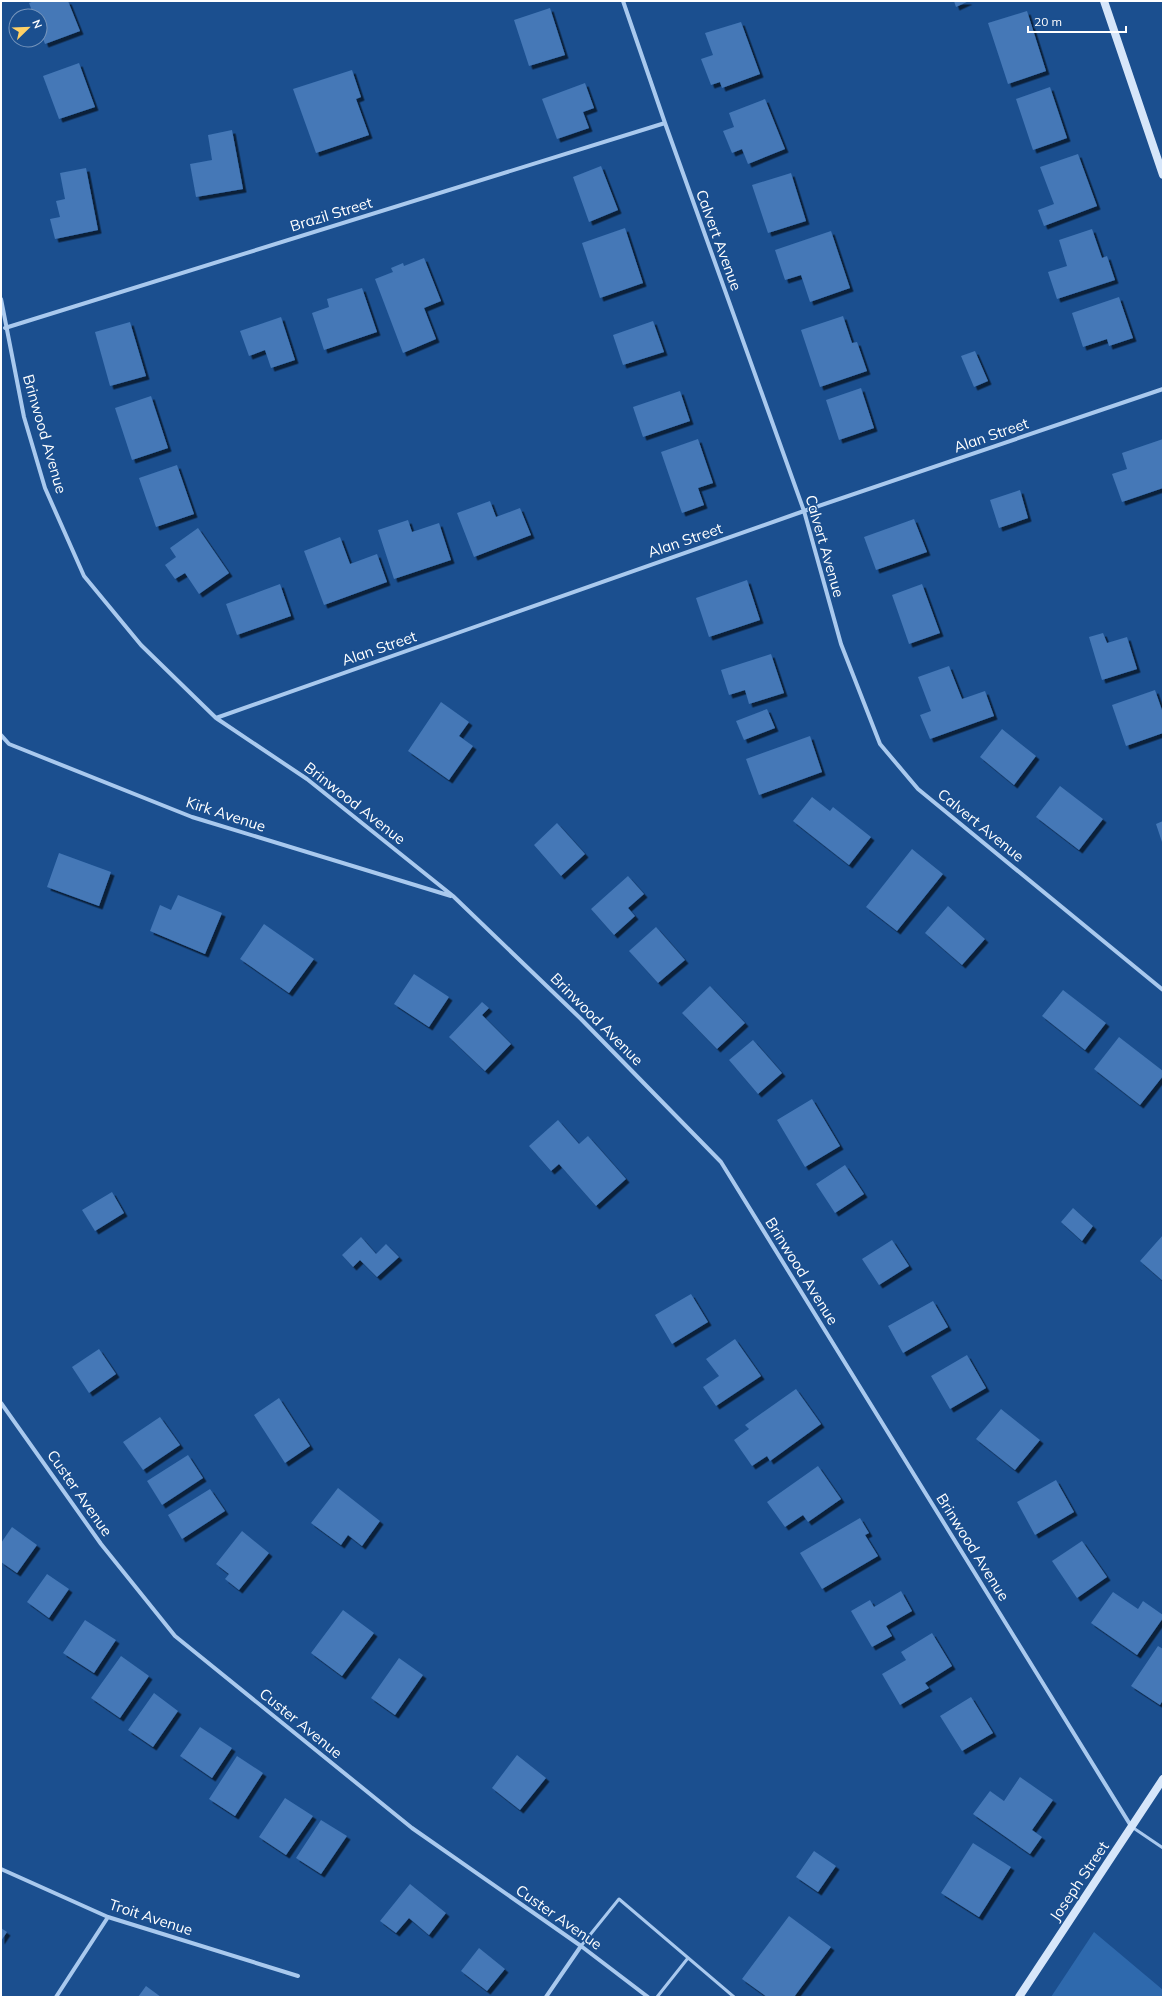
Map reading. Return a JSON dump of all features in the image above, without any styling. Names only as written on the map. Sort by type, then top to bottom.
[{"type":"street","name":"Calvert Avenue","points":[[623,1],[665,123],[804,511],[840,644],[880,744],[918,789],[1163,990]]},
{"type":"street","points":[[1104,1],[1163,175]]},
{"type":"street","name":"Brazil Street","points":[[5,328],[665,123]]},
{"type":"street","name":"Brinwood Avenue","points":[[1,299],[5,328],[24,417],[45,488],[84,576],[141,645],[216,718],[307,779],[453,896],[581,1019],[721,1162],[1132,1827]]},
{"type":"street","name":"Alan Street","points":[[216,718],[804,511],[1163,389]]},
{"type":"street","name":"Kirk Avenue","points":[[1,734],[10,744],[192,817],[453,896]]},
{"type":"street","name":"Custer Avenue","points":[[2,1407],[101,1544],[175,1636],[412,1828],[581,1946],[648,1997]]},
{"type":"street","name":"Joseph Street","points":[[1018,1997],[1163,1779]]},
{"type":"street","name":"Troit Avenue","points":[[1,1869],[108,1917],[298,1976]]},
{"type":"street","points":[[56,1997],[108,1917]]},
{"type":"street","points":[[546,1997],[581,1946]]},
{"type":"lane","points":[[1132,1827],[1163,1848]]},
{"type":"lane","points":[[581,1946],[619,1899],[734,1997]]},
{"type":"lane","points":[[658,1997],[688,1958]]},
{"type":"shaded area","points":[[1094,1932],[1163,1990],[1163,1997],[1051,1997]]},
{"type":"building","points":[[34,1],[68,1],[80,31],[48,43],[48,8],[31,8],[29,3]]},
{"type":"building","points":[[954,1],[969,1],[956,7]]},
{"type":"building","points":[[550,8],[565,55],[529,66],[514,20]]},
{"type":"building","points":[[1027,11],[1046,71],[1008,84],[988,23]]},
{"type":"building","points":[[741,22],[760,74],[722,88],[720,82],[711,85],[701,59],[713,55],[705,33]]},
{"type":"building","points":[[79,63],[95,107],[59,119],[43,76]]},
{"type":"building","points":[[352,70],[361,97],[356,99],[369,135],[316,153],[293,89]]},
{"type":"building","points":[[585,83],[594,108],[583,112],[589,128],[557,139],[542,99]]},
{"type":"building","points":[[1050,87],[1067,138],[1033,150],[1016,99]]},
{"type":"building","points":[[765,99],[785,149],[748,164],[742,149],[732,153],[723,131],[734,127],[729,113]]},
{"type":"building","points":[[232,130],[243,189],[196,197],[190,164],[212,160],[208,135]]},
{"type":"building","points":[[1078,154],[1097,206],[1044,226],[1038,210],[1054,204],[1040,167]]},
{"type":"building","points":[[601,166],[618,210],[589,222],[573,177]]},
{"type":"building","points":[[86,168],[98,230],[55,239],[50,219],[60,217],[56,201],[65,199],[60,173]]},
{"type":"building","points":[[791,173],[806,221],[768,233],[752,185]]},
{"type":"building","points":[[625,228],[643,283],[600,298],[582,243]]},
{"type":"building","points":[[1092,229],[1102,258],[1107,256],[1115,280],[1057,299],[1048,272],[1067,266],[1059,240]]},
{"type":"building","points":[[831,231],[850,288],[810,302],[801,275],[785,280],[775,250]]},
{"type":"building","points":[[424,258],[441,301],[424,308],[436,339],[403,353],[375,279],[393,272],[391,268],[403,263],[404,266]]},
{"type":"building","points":[[362,288],[377,332],[324,350],[312,313],[329,307],[327,299]]},
{"type":"building","points":[[1119,297],[1133,338],[1109,346],[1107,339],[1083,347],[1072,313]]},
{"type":"building","points":[[843,316],[852,343],[857,342],[867,371],[820,387],[801,330]]},
{"type":"building","points":[[281,317],[295,360],[271,368],[265,350],[249,356],[240,331]]},
{"type":"building","points":[[653,321],[664,352],[623,365],[613,335]]},
{"type":"building","points":[[130,322],[146,376],[110,386],[95,332]]},
{"type":"building","points":[[975,351],[988,381],[974,387],[961,356]]},
{"type":"building","points":[[861,388],[874,428],[839,440],[826,400]]},
{"type":"building","points":[[680,391],[690,421],[643,437],[633,407]]},
{"type":"building","points":[[151,396],[168,448],[132,460],[115,408]]},
{"type":"building","points":[[698,439],[713,483],[698,488],[704,505],[682,513],[661,452]]},
{"type":"building","points":[[1163,439],[1163,488],[1122,502],[1112,474],[1127,469],[1122,453]]},
{"type":"building","points":[[177,465],[194,514],[156,527],[139,478]]},
{"type":"building","points":[[1020,490],[1028,518],[999,528],[990,500]]},
{"type":"building","points":[[490,501],[496,517],[520,508],[531,535],[474,557],[457,513]]},
{"type":"building","points":[[914,519],[927,552],[876,570],[864,537]]},
{"type":"building","points":[[408,520],[412,532],[439,523],[451,560],[394,579],[378,530]]},
{"type":"building","points":[[198,528],[229,573],[199,594],[185,573],[175,579],[165,565],[176,557],[170,548]]},
{"type":"building","points":[[340,537],[350,564],[377,554],[387,582],[324,605],[304,551]]},
{"type":"building","points":[[747,580],[760,620],[709,637],[696,598]]},
{"type":"building","points":[[280,584],[291,616],[237,635],[226,604]]},
{"type":"building","points":[[922,584],[940,633],[909,644],[892,595]]},
{"type":"building","points":[[1103,633],[1107,643],[1127,637],[1137,669],[1102,680],[1089,637]]},
{"type":"building","points":[[771,654],[784,693],[749,704],[745,690],[729,695],[721,670]]},
{"type":"building","points":[[949,666],[962,699],[985,691],[994,716],[930,739],[920,715],[931,711],[918,677]]},
{"type":"building","points":[[1155,690],[1163,713],[1163,733],[1126,746],[1112,705]]},
{"type":"building","points":[[441,702],[469,722],[459,736],[473,746],[449,780],[408,751]]},
{"type":"building","points":[[767,709],[775,728],[744,740],[736,721]]},
{"type":"building","points":[[1002,729],[1036,756],[1014,785],[980,757]]},
{"type":"building","points":[[810,736],[822,772],[759,795],[746,759]]},
{"type":"building","points":[[1060,786],[1103,819],[1079,850],[1036,817]]},
{"type":"building","points":[[812,797],[830,811],[833,807],[871,837],[849,865],[793,821]]},
{"type":"building","points":[[1163,821],[1163,845],[1156,824]]},
{"type":"building","points":[[557,823],[585,854],[561,876],[534,845]]},
{"type":"building","points":[[912,849],[943,874],[897,931],[866,907]]},
{"type":"building","points":[[59,853],[111,872],[99,906],[47,887]]},
{"type":"building","points":[[628,876],[644,894],[628,908],[635,916],[614,935],[591,909]]},
{"type":"building","points":[[178,895],[222,913],[205,954],[150,931],[160,905],[171,910]]},
{"type":"building","points":[[948,906],[985,939],[962,965],[925,933]]},
{"type":"building","points":[[264,924],[314,959],[289,993],[240,959]]},
{"type":"building","points":[[656,927],[685,960],[658,983],[629,951]]},
{"type":"building","points":[[414,974],[449,997],[429,1027],[394,1004]]},
{"type":"building","points":[[710,986],[745,1023],[717,1049],[682,1013]]},
{"type":"building","points":[[1063,990],[1106,1023],[1085,1050],[1042,1016]]},
{"type":"building","points":[[482,1002],[489,1008],[482,1015],[511,1044],[485,1071],[449,1037]]},
{"type":"building","points":[[1119,1037],[1163,1071],[1163,1076],[1140,1105],[1094,1069]]},
{"type":"building","points":[[753,1040],[782,1073],[758,1094],[729,1060]]},
{"type":"building","points":[[812,1099],[840,1146],[805,1167],[777,1120]]},
{"type":"building","points":[[558,1120],[579,1144],[588,1136],[626,1179],[596,1206],[559,1164],[551,1171],[529,1146]]},
{"type":"building","points":[[845,1165],[864,1194],[835,1213],[816,1184]]},
{"type":"building","points":[[112,1192],[124,1213],[95,1231],[82,1210]]},
{"type":"building","points":[[1073,1208],[1093,1226],[1082,1241],[1061,1222]]},
{"type":"building","points":[[1163,1235],[1163,1281],[1140,1261]]},
{"type":"building","points":[[361,1237],[376,1254],[386,1244],[399,1257],[377,1277],[360,1260],[353,1267],[342,1255]]},
{"type":"building","points":[[892,1240],[909,1266],[879,1285],[862,1259]]},
{"type":"building","points":[[691,1294],[708,1322],[672,1344],[655,1315]]},
{"type":"building","points":[[933,1301],[948,1327],[903,1353],[888,1326]]},
{"type":"building","points":[[735,1339],[761,1376],[716,1406],[703,1387],[719,1376],[706,1359]]},
{"type":"building","points":[[99,1349],[116,1374],[89,1393],[72,1367]]},
{"type":"building","points":[[967,1355],[986,1388],[950,1409],[931,1376]]},
{"type":"building","points":[[796,1389],[821,1424],[770,1461],[767,1456],[752,1466],[734,1440],[749,1429],[745,1425]]},
{"type":"building","points":[[279,1398],[310,1446],[285,1463],[254,1415]]},
{"type":"building","points":[[1001,1409],[1040,1440],[1015,1470],[976,1439]]},
{"type":"building","points":[[160,1417],[180,1445],[143,1470],[123,1442]]},
{"type":"building","points":[[188,1455],[203,1478],[162,1505],[147,1481]]},
{"type":"building","points":[[818,1466],[841,1499],[808,1522],[803,1515],[785,1527],[767,1502]]},
{"type":"building","points":[[1056,1480],[1074,1512],[1035,1535],[1017,1502]]},
{"type":"building","points":[[338,1488],[380,1521],[362,1546],[348,1535],[341,1545],[311,1523]]},
{"type":"building","points":[[210,1489],[225,1511],[182,1539],[168,1515]]},
{"type":"building","points":[[860,1518],[869,1533],[865,1535],[878,1556],[822,1589],[800,1553]]},
{"type":"building","points":[[12,1527],[37,1545],[17,1573],[1,1562],[1,1543]]},
{"type":"building","points":[[242,1531],[269,1553],[239,1590],[225,1579],[229,1574],[216,1564]]},
{"type":"building","points":[[1082,1541],[1107,1577],[1077,1598],[1052,1561]]},
{"type":"building","points":[[47,1574],[69,1589],[49,1618],[27,1602]]},
{"type":"building","points":[[901,1591],[912,1611],[886,1626],[892,1636],[872,1647],[851,1611],[870,1600],[874,1607]]},
{"type":"building","points":[[1113,1592],[1138,1609],[1143,1601],[1163,1615],[1163,1618],[1137,1655],[1091,1623]]},
{"type":"building","points":[[343,1610],[374,1633],[342,1676],[311,1653]]},
{"type":"building","points":[[85,1620],[116,1640],[94,1673],[63,1653]]},
{"type":"building","points":[[932,1633],[952,1666],[925,1683],[929,1688],[900,1705],[882,1674],[906,1660],[901,1652]]},
{"type":"building","points":[[1158,1646],[1163,1649],[1163,1700],[1160,1705],[1131,1686]]},
{"type":"building","points":[[121,1656],[149,1676],[120,1718],[91,1698]]},
{"type":"building","points":[[399,1658],[423,1675],[395,1715],[371,1698]]},
{"type":"building","points":[[154,1693],[178,1711],[153,1747],[128,1730]]},
{"type":"building","points":[[971,1697],[993,1733],[962,1751],[940,1716]]},
{"type":"building","points":[[200,1727],[232,1748],[212,1778],[180,1756]]},
{"type":"building","points":[[517,1755],[546,1778],[520,1810],[492,1788]]},
{"type":"building","points":[[237,1756],[263,1773],[235,1816],[209,1799]]},
{"type":"building","points":[[1020,1777],[1053,1800],[1032,1830],[1042,1837],[1030,1854],[973,1814],[990,1791],[1004,1801]]},
{"type":"building","points":[[285,1798],[313,1816],[286,1855],[259,1837]]},
{"type":"building","points":[[321,1820],[347,1836],[321,1874],[296,1858]]},
{"type":"building","points":[[973,1843],[1011,1867],[979,1917],[941,1893]]},
{"type":"building","points":[[814,1851],[836,1866],[818,1892],[796,1877]]},
{"type":"building","points":[[410,1884],[446,1913],[429,1935],[409,1918],[396,1933],[380,1921]]},
{"type":"building","points":[[789,1916],[831,1947],[794,1997],[767,1997],[742,1979]]},
{"type":"building","points":[[1,1928],[7,1932],[1,1941]]},
{"type":"building","points":[[479,1948],[505,1969],[487,1991],[461,1971]]},
{"type":"building","points":[[146,1986],[161,1997],[138,1997]]}]
